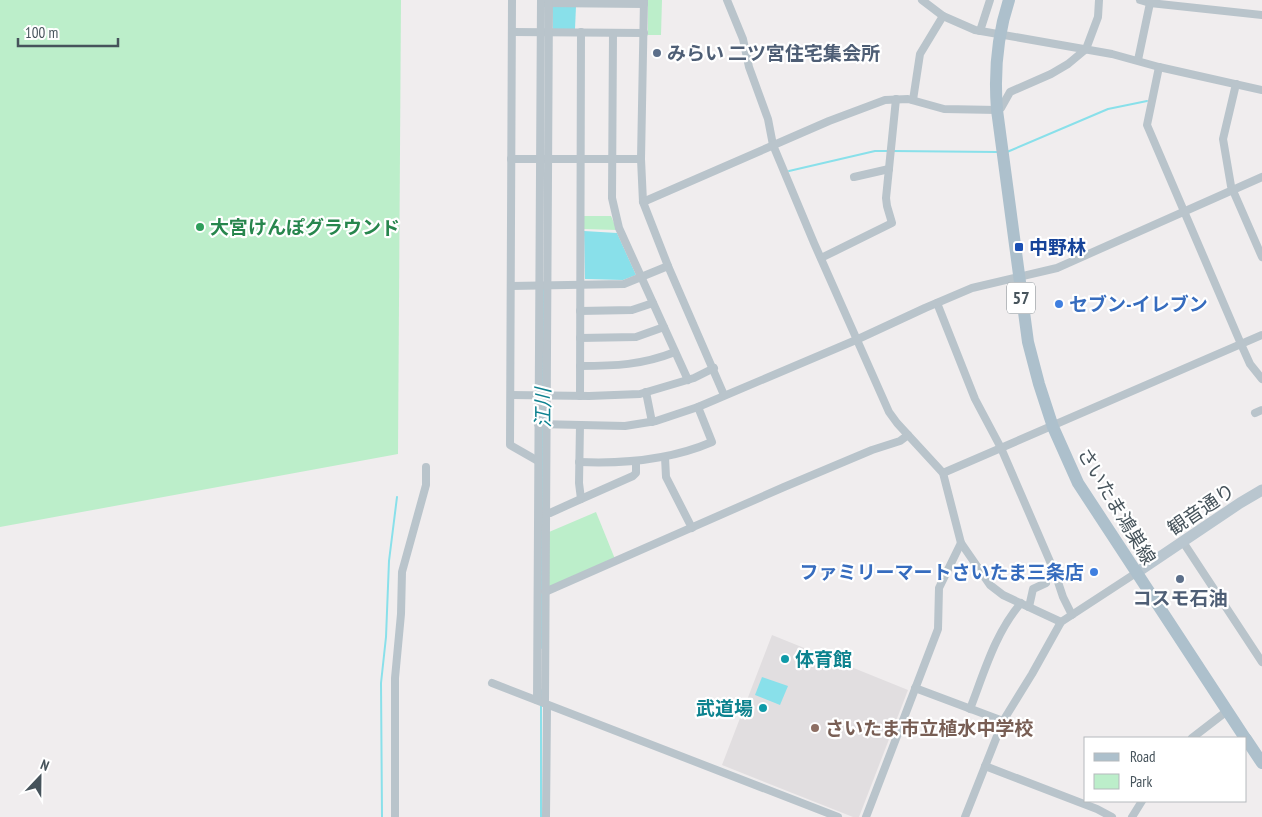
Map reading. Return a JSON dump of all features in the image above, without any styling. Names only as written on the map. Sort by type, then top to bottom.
[{"type":"main road","name":"さいたま鴻巣線","points":[[1007,0],[999,34],[995,75],[997,110],[1018,276],[1033,363],[1052,427],[1078,483],[1245,737]]},
{"type":"main road","name":"さいたま鴻巣線","points":[[1247,740],[1262,763]]},
{"type":"street","points":[[512,0],[510,445],[538,461]]},
{"type":"street","points":[[727,0],[743,39],[749,68],[768,119],[773,145],[856,340],[889,412],[943,473],[961,543],[990,585],[1003,595],[1061,622]]},
{"type":"street","points":[[922,0],[943,16],[980,30],[1138,60],[1159,67],[1262,90]]},
{"type":"street","points":[[980,30],[990,0]]},
{"type":"street","points":[[643,202],[838,117],[885,100],[913,100],[944,109],[997,110],[1010,92],[1052,74],[1086,49],[1098,17],[1099,0]]},
{"type":"street","points":[[1140,0],[1150,3],[1262,15]]},
{"type":"street","points":[[541,702],[545,2],[644,2],[641,159],[643,202],[668,266],[714,368],[724,395]]},
{"type":"street","points":[[1138,60],[1150,3]]},
{"type":"street","points":[[913,100],[920,54],[943,16]]},
{"type":"street","points":[[512,32],[644,34]]},
{"type":"street","points":[[580,396],[581,32]]},
{"type":"street","points":[[613,33],[612,198],[619,228],[688,380]]},
{"type":"street","points":[[1159,67],[1147,125],[1250,364],[1262,379]]},
{"type":"street","points":[[1236,84],[1223,135],[1233,190],[1262,257]]},
{"type":"street","points":[[821,258],[892,223],[886,198],[896,100]]},
{"type":"street","points":[[511,159],[641,159]]},
{"type":"street","points":[[854,177],[889,169]]},
{"type":"street","points":[[542,424],[625,426],[652,422],[698,407],[972,288],[1057,268],[1262,177]]},
{"type":"street","points":[[511,286],[624,284],[668,266]]},
{"type":"street","points":[[580,311],[632,310],[653,303]]},
{"type":"street","points":[[937,303],[975,399],[1001,448],[1055,573],[1062,597],[1072,615]]},
{"type":"street","points":[[580,338],[636,337],[664,327]]},
{"type":"street","points":[[943,473],[1262,335]]},
{"type":"street","points":[[580,366],[645,362],[675,352]]},
{"type":"street","points":[[511,395],[580,396],[640,394],[688,380],[714,368]]},
{"type":"street","points":[[646,392],[652,422]]},
{"type":"street","points":[[579,462],[636,461],[665,457],[712,442],[698,407]]},
{"type":"street","points":[[541,702],[545,592],[538,461],[542,424]]},
{"type":"street","points":[[580,425],[578,483],[581,500]]},
{"type":"street","points":[[545,592],[802,479],[872,450],[900,441],[908,434]]},
{"type":"street","points":[[665,457],[666,477],[692,528]]},
{"type":"street","points":[[542,514],[581,500],[633,476],[636,473],[636,461]]},
{"type":"street","points":[[395,817],[395,678],[401,614],[401,583],[402,572],[426,485],[426,468]]},
{"type":"street","name":"観音通り","points":[[1136,573],[1262,490]]},
{"type":"street","points":[[1183,542],[1262,662]]},
{"type":"street","points":[[866,817],[938,629],[939,588],[961,543]]},
{"type":"street","points":[[965,817],[1003,721],[1061,622],[1136,573]]},
{"type":"street","points":[[1029,607],[1033,589],[1046,583]]},
{"type":"street","points":[[970,709],[993,650],[1011,615],[1021,603]]},
{"type":"street","points":[[492,683],[838,817]]},
{"type":"street","points":[[915,688],[1003,721]]},
{"type":"street","points":[[541,702],[547,706],[546,817]]},
{"type":"street","points":[[1193,737],[1227,711]]},
{"type":"street","points":[[985,766],[1097,809],[1112,817]]},
{"type":"street","points":[[1132,817],[1141,802]]},
{"type":"shaded area","name":"さいたま市立植水中学校","points":[[772,635],[908,690],[859,817],[853,817],[722,765]]},
{"type":"green space","name":"大宮けんぽグラウンド","points":[[0,0],[401,0],[398,454],[0,527]]},
{"type":"green space","points":[[648,0],[662,0],[661,35],[648,35]]},
{"type":"green space","points":[[584,216],[611,216],[617,230],[584,229]]},
{"type":"green space","points":[[596,512],[615,559],[548,589],[549,532]]},
{"type":"water","points":[[552,6],[576,6],[575,29],[553,29]]},
{"type":"water","points":[[584,231],[617,233],[636,275],[623,280],[585,279]]},
{"type":"water","points":[[762,677],[788,686],[780,705],[755,695]]},
{"type":"waterway","points":[[1007,152],[1108,109],[1147,101]]},
{"type":"waterway","points":[[789,171],[875,151],[887,151]]},
{"type":"waterway","points":[[892,151],[997,152]]},
{"type":"waterway","name":"江川","points":[[543,287],[543,393]]},
{"type":"waterway","name":"江川","points":[[542,423],[543,397]]},
{"type":"waterway","name":"江川","points":[[542,427],[542,513]]},
{"type":"waterway","points":[[382,817],[381,683],[386,637],[389,561],[397,497]]},
{"type":"waterway","name":"江川","points":[[541,648],[542,517]]},
{"type":"waterway","name":"江川","points":[[541,690],[541,700]]},
{"type":"waterway","name":"江川","points":[[541,705],[541,817]]},
{"type":"place","name":"みらい 二ツ宮住宅集会所","points":[[657,53]]},
{"type":"place","name":"大宮けんぽグラウンド","points":[[200,227]]},
{"type":"place","name":"中野林","points":[[1019,247]]},
{"type":"place","name":"セブン-イレブン","points":[[1059,304]]},
{"type":"place","name":"ファミリーマートさいたま三条店","points":[[1094,572]]},
{"type":"place","name":"コスモ石油","points":[[1180,579]]},
{"type":"place","name":"体育館","points":[[785,659]]},
{"type":"place","name":"武道場","points":[[763,708]]},
{"type":"place","name":"さいたま市立植水中学校","points":[[815,728]]}]
